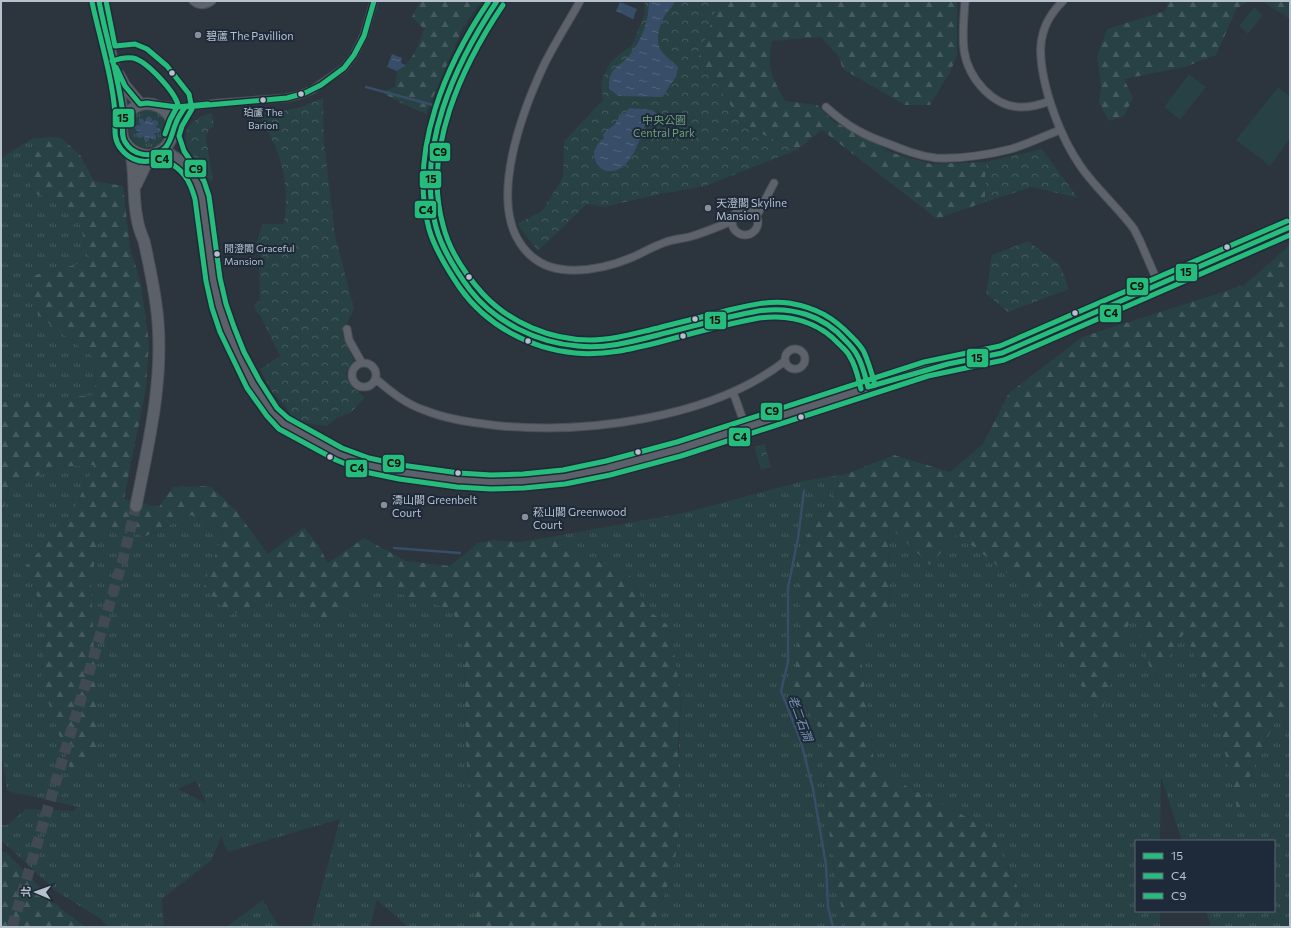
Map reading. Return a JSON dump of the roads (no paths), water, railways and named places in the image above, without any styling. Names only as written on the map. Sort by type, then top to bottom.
[{"type":"street","points":[[193,1],[202,5],[208,4],[212,1]]},
{"type":"street","points":[[374,1],[364,35],[354,55],[344,68],[317,87],[299,95],[286,98],[185,107],[148,103],[140,104],[132,108],[126,114],[121,128],[125,143],[136,153],[143,155],[158,152],[172,155],[191,171],[198,184],[202,198],[213,279],[219,306],[227,330],[247,372],[272,412],[284,424],[339,454],[367,465],[400,472],[458,480],[491,482],[564,477],[612,467],[679,449],[868,387],[948,364],[1002,353],[1290,227]]},
{"type":"street","points":[[497,1],[485,17],[459,66],[440,118],[431,166],[432,203],[439,238],[447,256],[478,300],[487,309],[504,321],[536,337],[556,343],[587,347],[623,345],[741,314],[764,310],[785,309],[810,315],[825,321],[838,331],[856,352],[868,387]]},
{"type":"street","points":[[580,1],[540,74],[514,146],[508,186],[508,206],[510,224],[522,247],[542,264],[554,269],[568,270],[594,268],[621,262],[664,242],[688,237],[732,221]]},
{"type":"street","points":[[965,1],[964,42],[966,57],[974,77],[982,88],[997,100],[1016,107],[1028,107],[1050,102]]},
{"type":"street","points":[[1063,1],[1049,19],[1041,44],[1040,53],[1042,69],[1050,102],[1060,130],[1083,170],[1131,225],[1137,234],[1159,285]]},
{"type":"street","points":[[101,14],[120,93],[123,121]]},
{"type":"street","points":[[110,54],[125,86],[140,104]]},
{"type":"street","points":[[156,105],[164,109],[169,116],[178,154],[183,163]]},
{"type":"street","points":[[135,188],[140,176],[158,152],[169,143],[180,114],[185,107]]},
{"type":"street","points":[[826,107],[855,130],[916,154],[935,158],[965,157],[1012,148],[1060,130]]},
{"type":"street","points":[[130,148],[133,166],[137,219],[152,275],[159,341],[156,390],[147,453],[136,506]]},
{"type":"street","points":[[756,217],[774,183]]},
{"type":"street","points":[[740,209],[752,211],[756,217],[757,221],[755,229],[749,234],[741,234],[734,229],[732,221],[734,214],[740,209]]},
{"type":"street","points":[[347,329],[349,340],[362,363]]},
{"type":"street","points":[[376,380],[390,392],[406,402],[441,416],[477,423],[537,428],[596,426],[626,422],[680,410],[733,392],[766,375],[785,361]]},
{"type":"street","points":[[362,363],[370,365],[374,367],[376,371],[376,380],[367,387],[360,387],[352,378],[353,370],[358,364],[362,363]]},
{"type":"street","points":[[733,392],[746,428]]},
{"type":"water","points":[[649,1],[675,1],[661,23],[658,40],[661,50],[678,67],[676,77],[663,97],[619,96],[609,89],[610,77],[614,70],[634,50],[638,43],[648,16]]},
{"type":"water","points":[[620,2],[637,9],[633,19],[616,11]]},
{"type":"water","points":[[392,54],[402,58],[401,63],[406,65],[397,71],[387,67]]},
{"type":"water","points":[[629,108],[652,110],[659,115],[667,116],[664,124],[646,125],[632,156],[624,166],[613,171],[603,170],[596,162],[594,154],[596,147],[604,138],[603,135],[605,132],[614,125],[619,115],[625,113]]},
{"type":"water","points":[[149,116],[152,119],[151,122],[154,120],[158,121],[158,125],[155,127],[159,128],[161,131],[154,133],[156,140],[150,137],[146,143],[144,136],[141,138],[137,137],[137,133],[140,131],[137,131],[134,127],[141,125],[139,118],[143,119],[145,122],[146,118]]},
{"type":"waterway","points":[[366,87],[433,105]]},
{"type":"waterway","name":"老二石澗","points":[[804,491],[798,538],[788,588],[788,662],[781,691],[801,742],[813,789],[826,865],[828,907],[833,927]]},
{"type":"waterway","points":[[394,548],[460,553]]},
{"type":"tunnel","points":[[99,1],[101,14]]},
{"type":"tunnel","points":[[12,927],[122,563],[136,506]]},
{"type":"place","name":"碧蘆 The Pavillion","points":[[198,35]]},
{"type":"place","name":"珀蘆 The Barion","points":[[263,100]]},
{"type":"place","name":"天澄閣 Skyline Mansion","points":[[708,208]]},
{"type":"place","name":"閒澄閣 Graceful Mansion","points":[[217,254]]},
{"type":"place","name":"濤山閣 Greenbelt Court","points":[[384,505]]},
{"type":"place","name":"菘山閣 Greenwood Court","points":[[525,517]]},
{"type":"park label","name":"中央公園 Central Park","points":[[664,125]]}]
